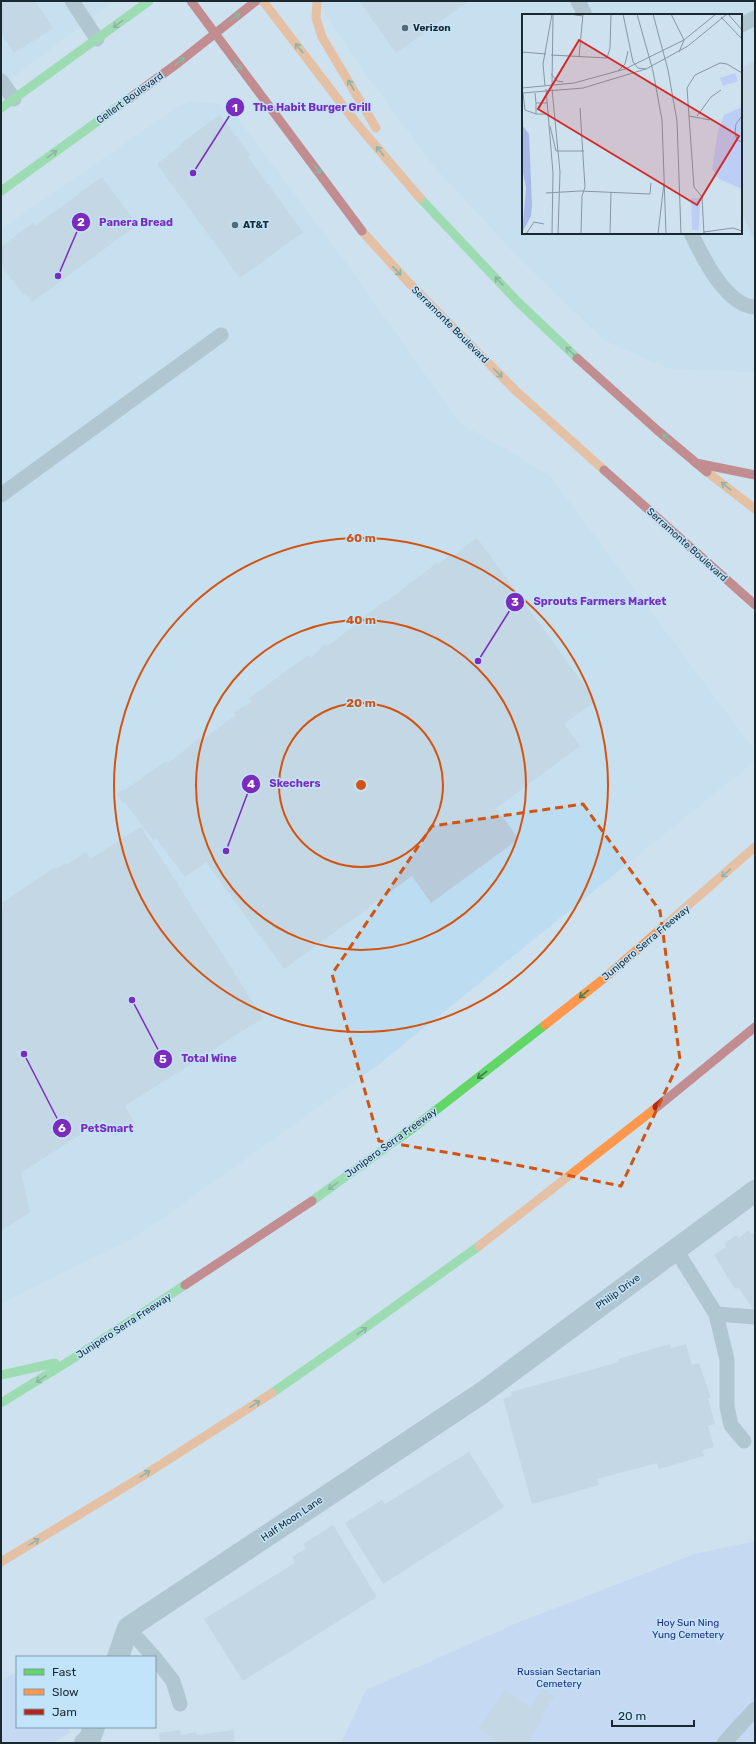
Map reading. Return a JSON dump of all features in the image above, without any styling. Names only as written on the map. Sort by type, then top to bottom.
[{"type":"main road","points":[[1,108],[149,1]]},
{"type":"main road","name":"Serramonte Boulevard","points":[[191,1],[364,232],[408,282],[537,411],[755,605]]},
{"type":"main road","name":"Gellert Boulevard","points":[[1,191],[178,62],[256,1]]},
{"type":"main road","points":[[263,1],[368,137],[414,191],[503,284],[566,348],[696,463],[755,509]]},
{"type":"main road","points":[[317,1],[316,18],[322,37],[414,191]]},
{"type":"main road","points":[[696,463],[755,474]]},
{"type":"main road","name":"Junipero Serra Freeway","points":[[1,1403],[74,1358],[320,1196],[512,1052],[607,976],[755,847]]},
{"type":"main road","points":[[1,1562],[186,1449],[386,1314],[484,1244],[580,1171],[755,1027]]},
{"type":"main road","points":[[1,1375],[74,1358]]},
{"type":"street","name":"Philip Drive","points":[[482,1393],[755,1191]]},
{"type":"street","name":"Half Moon Lane","points":[[128,1628],[482,1393]]},
{"type":"street","points":[[118,1656],[128,1628]]},
{"type":"street","points":[[85,1743],[89,1740],[94,1728]]},
{"type":"lane","points":[[72,1],[97,39]]},
{"type":"lane","points":[[578,1],[584,14]]},
{"type":"lane","points":[[742,24],[755,18]]},
{"type":"lane","points":[[1,81],[14,99]]},
{"type":"lane","points":[[691,234],[700,252],[724,289],[750,307],[755,307]]},
{"type":"lane","points":[[1,495],[221,335]]},
{"type":"lane","points":[[676,1250],[716,1314],[727,1360],[727,1407],[731,1425],[744,1441]]},
{"type":"lane","points":[[716,1314],[755,1317]]},
{"type":"lane","points":[[128,1628],[152,1656]]},
{"type":"lane","points":[[156,1660],[173,1681],[180,1704]]},
{"type":"lane","points":[[724,1743],[755,1709]]},
{"type":"highlighted area","points":[[583,804],[660,911],[680,1060],[621,1186],[492,1160],[379,1141],[332,974],[432,826]]},
{"type":"shaded area","points":[[1,1],[114,1],[1,86]]},
{"type":"shaded area","points":[[316,1],[755,1],[755,372],[670,369],[605,341],[520,259],[435,168],[368,77]]},
{"type":"shaded area","points":[[191,101],[220,104],[235,114],[343,259],[459,422],[549,475],[755,751],[755,761],[378,1065],[133,1239],[1,1303],[1,229],[179,106]]},
{"type":"green space","points":[[755,1541],[755,1743],[341,1743],[366,1690],[512,1625],[695,1554]]},
{"type":"green space","points":[[16,1672],[16,1728],[69,1728],[71,1732],[52,1743],[1,1743],[1,1681]]},
{"type":"building","points":[[1,1],[35,1],[53,28],[14,53],[1,33]]},
{"type":"building","name":"Verizon","points":[[468,1],[396,53],[360,2]]},
{"type":"building","points":[[755,61],[755,241],[742,214],[742,68]]},
{"type":"building","points":[[220,115],[250,155],[248,157],[303,232],[240,278],[157,164],[181,146],[180,144]]},
{"type":"building","points":[[102,177],[137,225],[32,302],[26,293],[23,294],[1,265],[1,247],[33,223],[35,226]]},
{"type":"building","points":[[477,538],[596,701],[564,724],[580,746],[496,808],[519,839],[431,903],[412,876],[284,969],[206,862],[185,877],[156,838],[153,840],[125,802],[124,804],[117,794],[123,789],[124,791],[166,761],[168,764],[199,738],[201,741],[236,715],[234,712],[252,702],[249,698],[309,655],[311,658],[326,644],[328,646],[363,619],[362,618],[385,601],[386,602],[438,562],[439,564],[450,555],[451,557]]},
{"type":"building","points":[[141,827],[263,1018],[125,1106],[135,1123],[114,1137],[103,1120],[21,1173],[30,1212],[1,1231],[1,907],[4,905],[2,903],[55,867],[56,869],[65,863],[66,865],[86,852],[90,859]]},
{"type":"building","points":[[749,1230],[751,1234],[755,1232],[755,1307],[753,1309],[738,1287],[735,1289],[714,1255],[726,1247],[724,1244],[736,1235],[738,1238]]},
{"type":"building","points":[[670,1344],[671,1348],[686,1344],[692,1365],[699,1363],[711,1398],[708,1398],[715,1424],[708,1426],[714,1447],[702,1451],[704,1456],[659,1469],[657,1463],[597,1479],[599,1485],[532,1504],[503,1399],[512,1396],[511,1392],[619,1362],[618,1359]]},
{"type":"building","points":[[469,1452],[504,1507],[383,1584],[345,1523],[382,1500],[385,1504]]},
{"type":"building","points":[[333,1525],[377,1597],[243,1681],[204,1619],[295,1563],[292,1557],[306,1548],[303,1544]]},
{"type":"building","points":[[543,1689],[554,1697],[542,1715],[544,1717],[526,1743],[500,1743],[478,1728],[505,1690],[530,1707]]},
{"type":"building","points":[[180,1730],[181,1735],[196,1732],[197,1735],[233,1730],[235,1743],[160,1743],[159,1733]]},
{"type":"traffic: fast","points":[[1,108],[149,1]]},
{"type":"traffic: fast","points":[[1,191],[130,98]]},
{"type":"traffic: fast","points":[[420,198],[518,302],[577,358]]},
{"type":"traffic: fast","points":[[312,1201],[417,1125],[545,1025]]},
{"type":"traffic: fast","points":[[272,1393],[479,1246]]},
{"type":"traffic: fast","points":[[1,1403],[74,1358],[185,1285]]},
{"type":"traffic: fast","points":[[1,1375],[55,1363]]},
{"type":"traffic: slow","points":[[263,1],[357,124],[420,198]]},
{"type":"traffic: slow","points":[[317,1],[316,18],[322,37],[376,128]]},
{"type":"traffic: slow","points":[[362,231],[408,282],[515,390],[604,470]]},
{"type":"traffic: slow","points":[[707,472],[755,509]]},
{"type":"traffic: slow","points":[[545,1025],[607,976],[755,847]]},
{"type":"traffic: slow","points":[[479,1246],[657,1107]]},
{"type":"traffic: slow","points":[[1,1562],[146,1474],[272,1393]]},
{"type":"traffic: jam","points":[[191,1],[362,231]]},
{"type":"traffic: jam","points":[[130,98],[178,63],[256,1]]},
{"type":"traffic: jam","points":[[577,358],[657,430],[707,472]]},
{"type":"traffic: jam","points":[[696,463],[755,475]]},
{"type":"traffic: jam","points":[[604,470],[755,605]]},
{"type":"traffic: jam","points":[[657,1107],[755,1027]]},
{"type":"traffic: jam","points":[[185,1285],[312,1201]]},
{"type":"place","name":"Verizon","points":[[405,28]]},
{"type":"place","name":"The Habit Burger Grill","points":[[193,173]]},
{"type":"place","name":"AT&T","points":[[235,225]]},
{"type":"place","name":"Panera Bread","points":[[58,276]]},
{"type":"place","name":"Sprouts Farmers Market","points":[[478,661]]},
{"type":"place","name":"Skechers","points":[[226,851]]},
{"type":"place","name":"Total Wine","points":[[132,1000]]},
{"type":"place","name":"PetSmart","points":[[24,1054]]},
{"type":"park label","name":"Hoy Sun Ning Yung Cemetery","points":[[688,1628]]},
{"type":"park label","name":"Russian Sectarian Cemetery","points":[[559,1678]]}]
